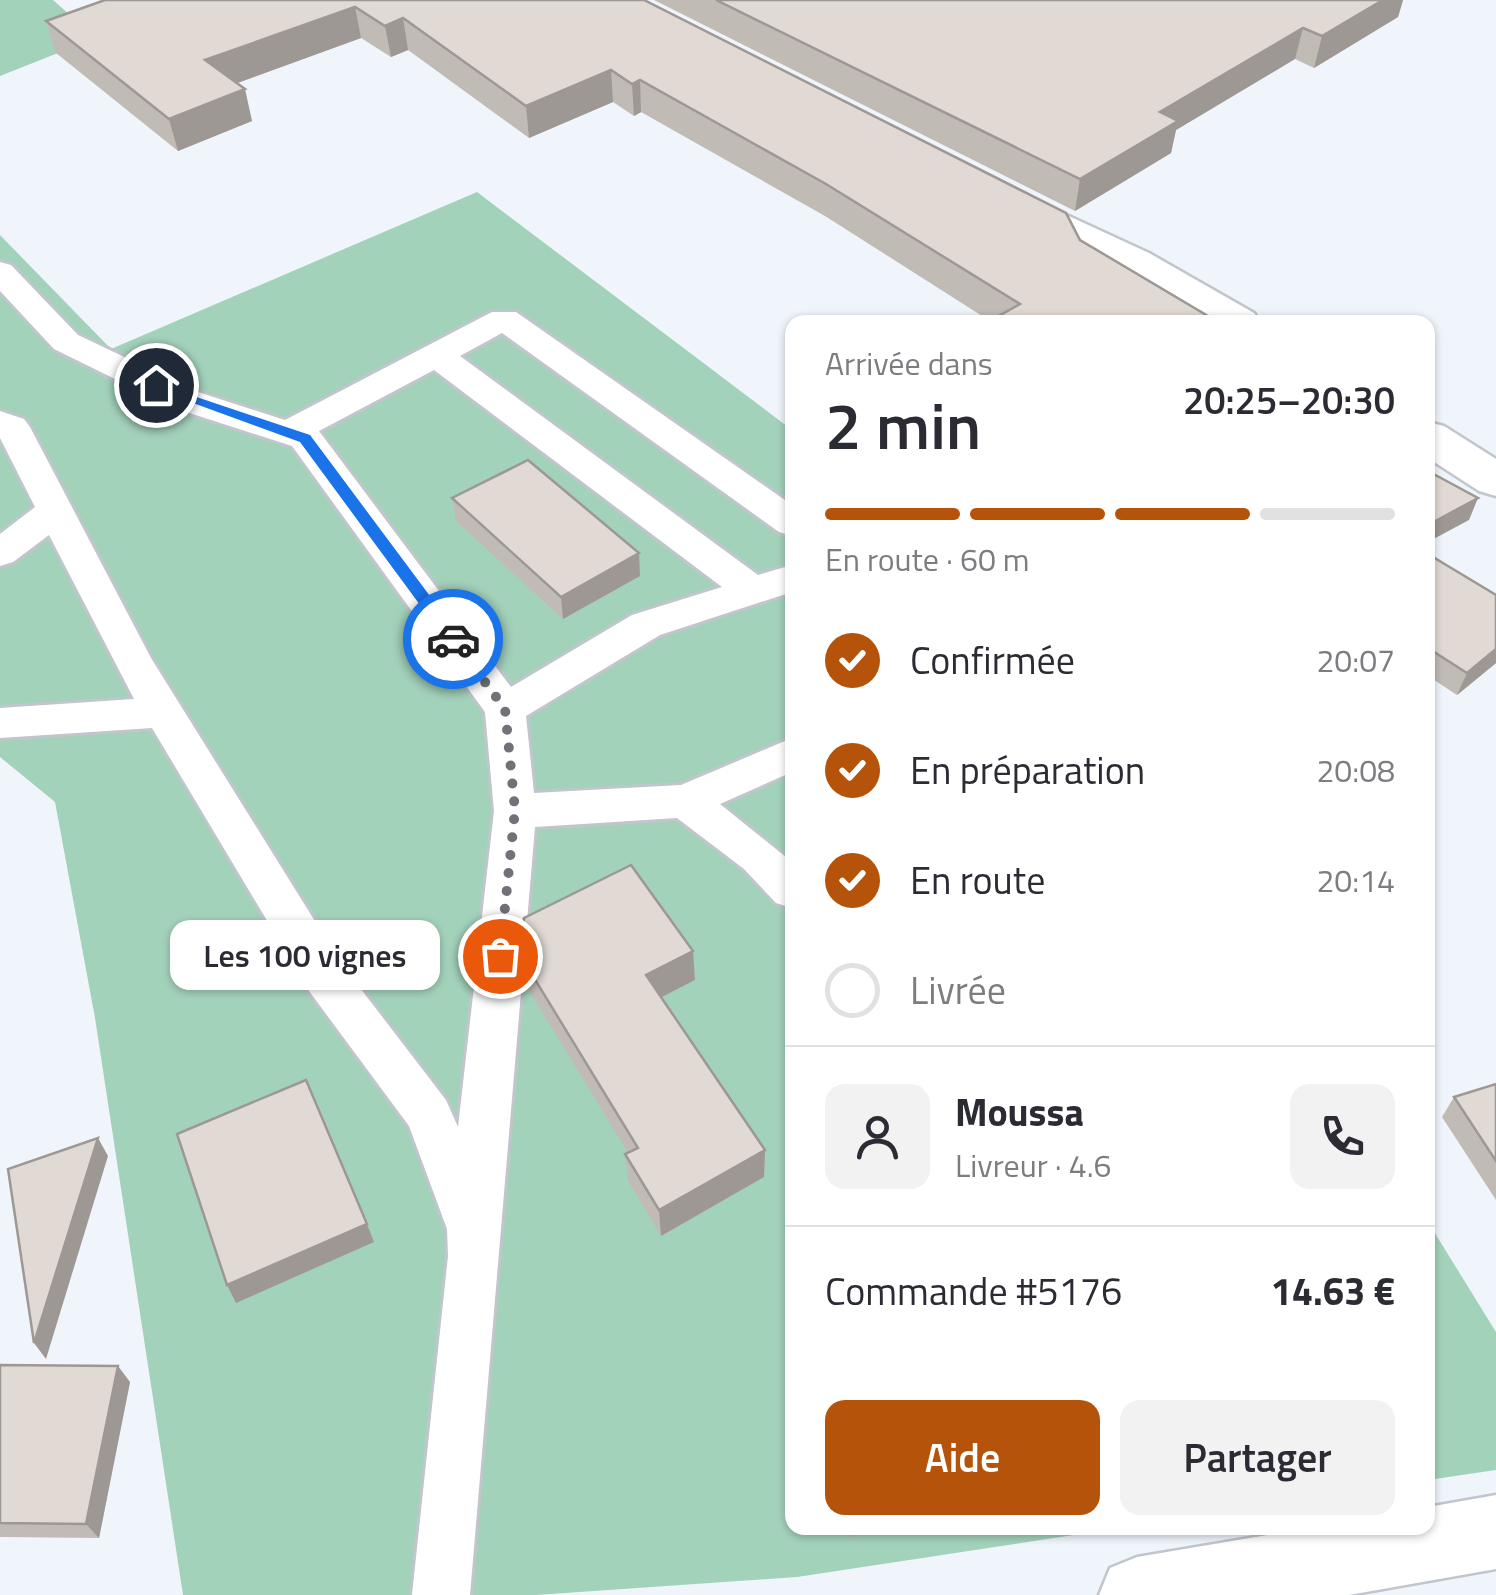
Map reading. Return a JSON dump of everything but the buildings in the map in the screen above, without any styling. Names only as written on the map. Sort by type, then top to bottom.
[{"type":"main road","points":[[974,183],[1134,262],[1228,315]]},
{"type":"main road","points":[[1435,441],[1496,480]]},
{"type":"main road","points":[[1138,1595],[1496,1532]]},
{"type":"lane","points":[[0,272],[66,342],[186,400],[305,438],[505,709],[515,810],[472,1230],[474,1256],[441,1595]]},
{"type":"lane","points":[[288,433],[504,319],[785,518]]},
{"type":"lane","points":[[436,355],[751,589]]},
{"type":"lane","points":[[0,422],[12,427],[134,664],[325,977],[429,1115],[472,1230]]},
{"type":"lane","points":[[0,553],[55,511]]},
{"type":"lane","points":[[505,709],[646,624],[785,580]]},
{"type":"lane","points":[[0,723],[164,712]]},
{"type":"lane","points":[[515,810],[685,801],[785,757]]},
{"type":"lane","points":[[685,801],[760,857],[785,883]]},
{"type":"green space","points":[[0,0],[53,0],[96,38],[0,76]]},
{"type":"green space","points":[[477,192],[785,425],[785,1535],[1074,1535],[797,1577],[536,1595],[183,1595],[95,1018],[55,802],[0,757],[0,235],[111,349]]},
{"type":"green space","points":[[1435,1233],[1496,1332],[1496,1470],[1435,1479]]},
{"type":"way so far","points":[[453,639],[505,709],[515,810],[500,956]]},
{"type":"place","name":"Les 100 vignes","points":[[500,956]]},
{"type":"route","points":[[156,385],[186,400],[305,438],[453,639]]}]
